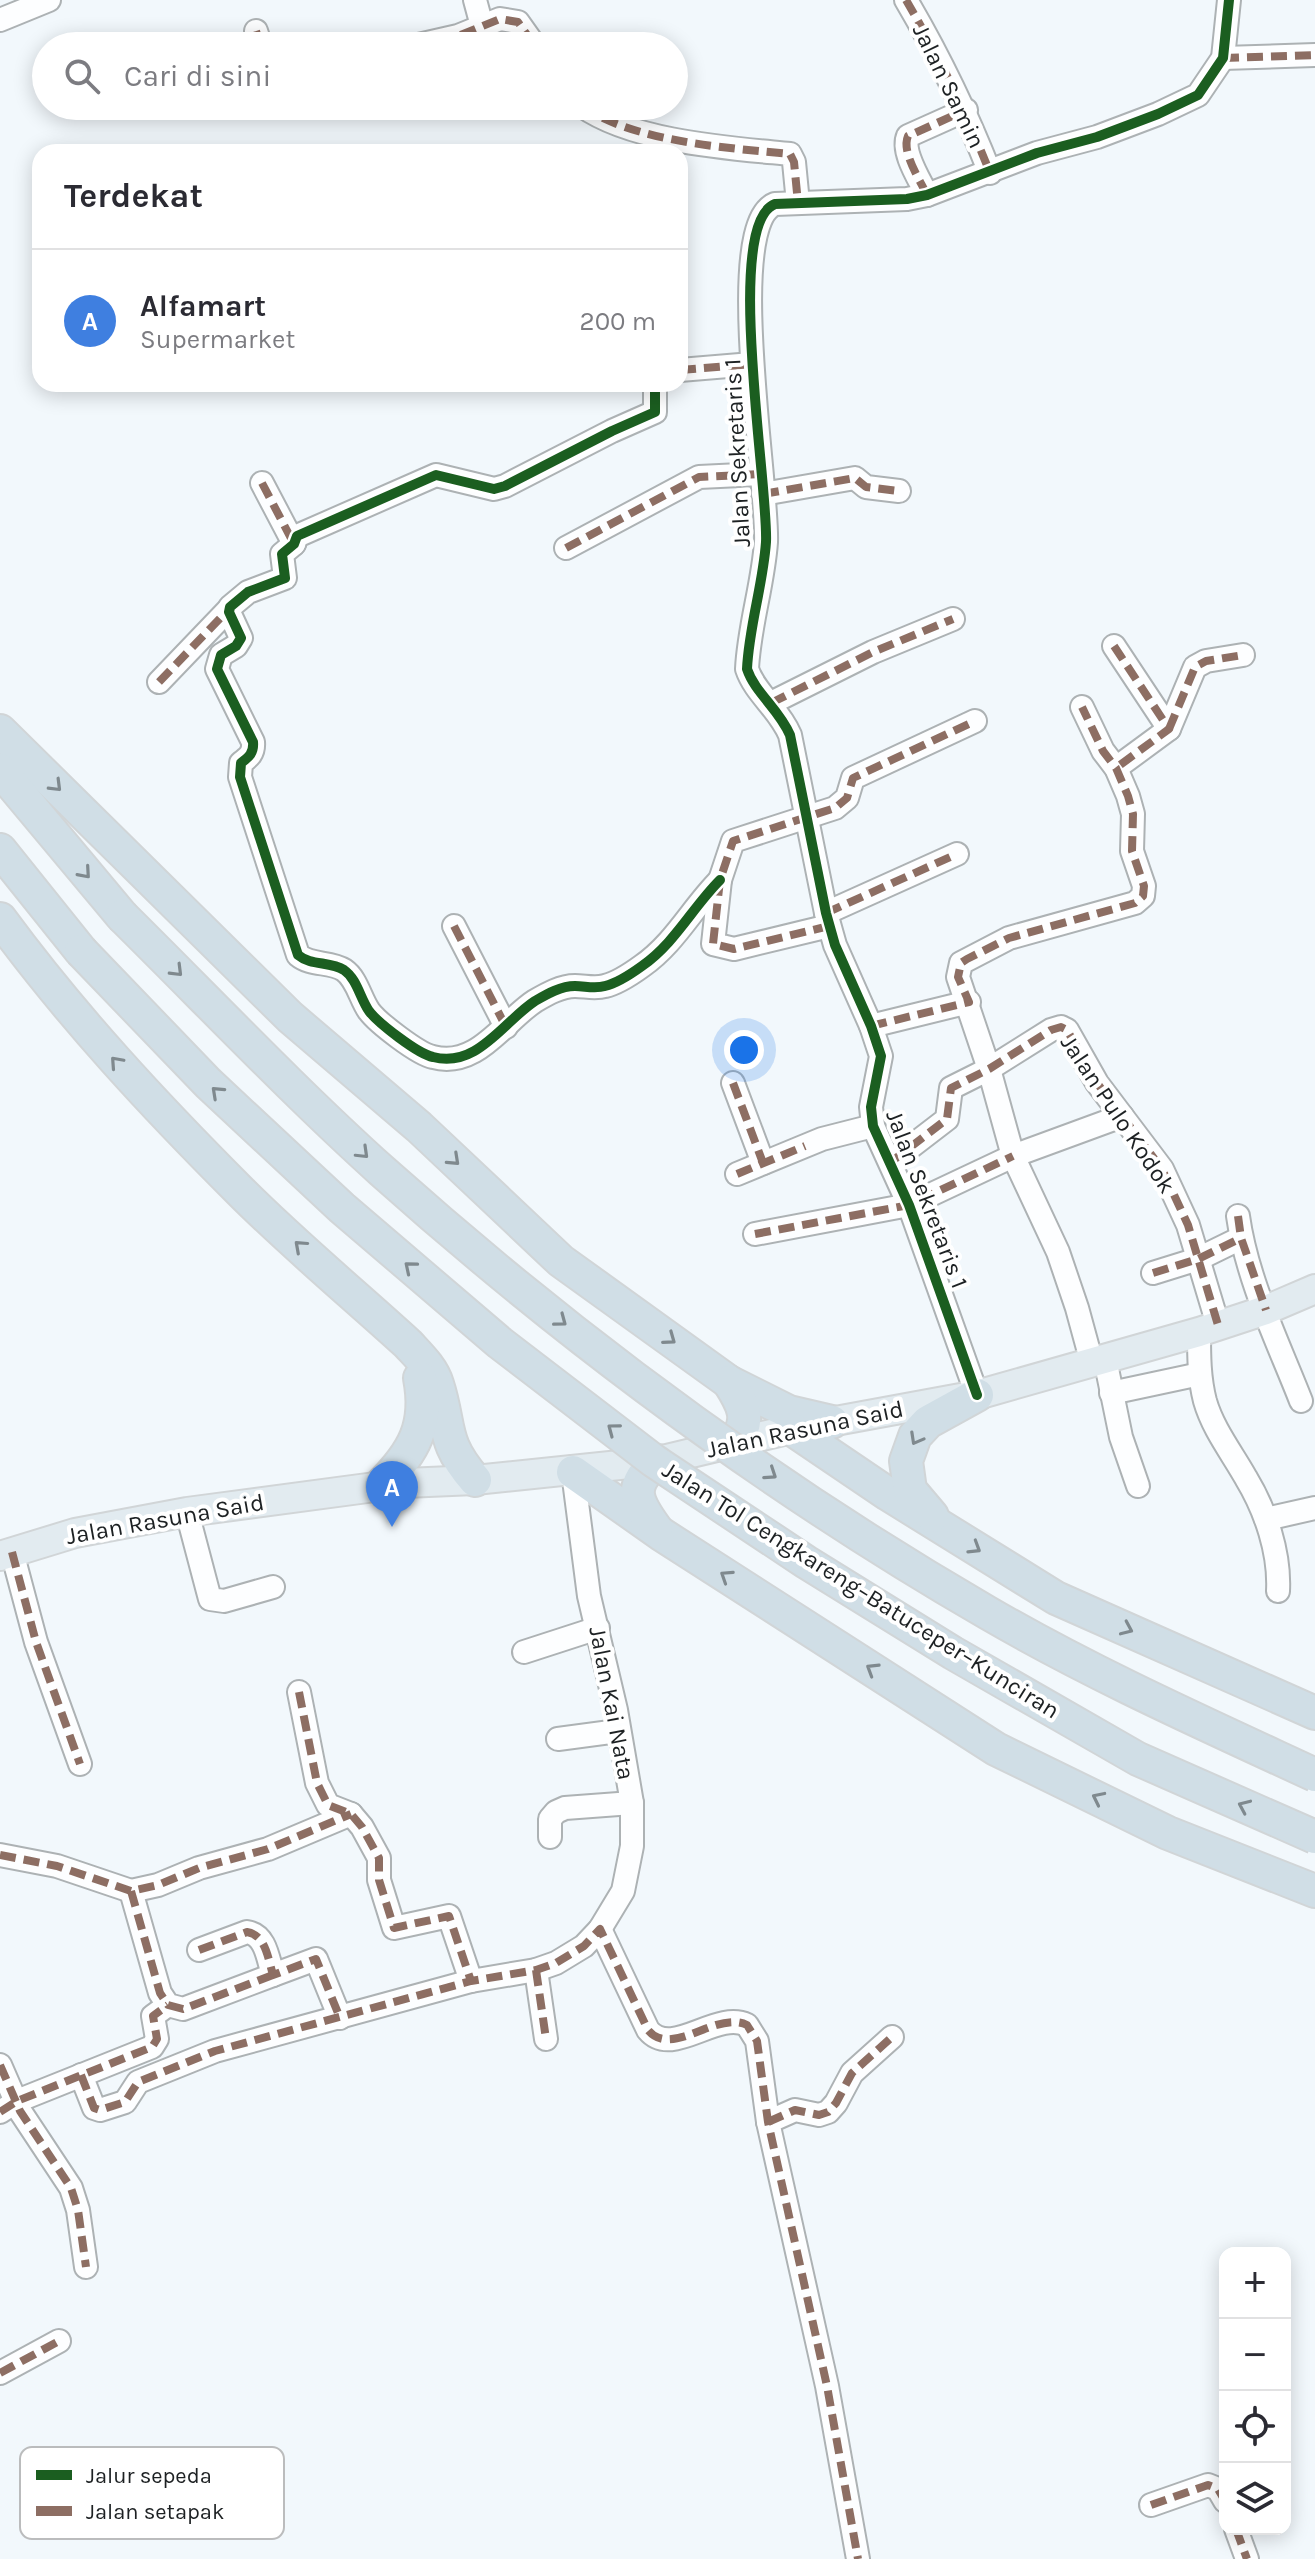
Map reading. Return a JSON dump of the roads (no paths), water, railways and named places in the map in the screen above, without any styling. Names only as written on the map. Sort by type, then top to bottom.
[{"type":"highway","points":[[0,731],[290,1017],[419,1127],[561,1261],[729,1382],[789,1412],[832,1422]]},
{"type":"highway","name":"Jalan Tol Cengkareng–Batuceper–Kunciran","points":[[0,770],[122,916],[381,1170],[539,1304],[691,1419],[838,1520],[989,1614],[1160,1704],[1315,1775]]},
{"type":"highway","name":"Jalan Tol Cengkareng–Batuceper–Kunciran","points":[[0,850],[81,951],[208,1083],[342,1208],[500,1343],[654,1461],[806,1562],[953,1653],[1138,1759],[1315,1837]]},
{"type":"highway","points":[[0,919],[113,1059],[243,1194],[408,1344],[428,1366],[437,1382],[453,1451],[475,1480]]},
{"type":"highway","points":[[381,1485],[412,1449],[422,1423],[423,1395],[419,1371],[408,1344]]},
{"type":"highway","points":[[729,1382],[739,1397],[744,1419],[743,1432],[733,1443]]},
{"type":"highway","points":[[942,1528],[910,1490],[906,1461],[915,1436],[928,1422],[977,1395]]},
{"type":"highway","points":[[792,1429],[942,1528],[1056,1598],[1315,1713]]},
{"type":"highway","points":[[658,1461],[642,1475],[637,1494],[643,1511],[661,1534]]},
{"type":"highway","points":[[573,1472],[661,1534],[996,1749],[1168,1833],[1315,1891]]},
{"type":"main road","name":"Jalan Rasuna Said","points":[[6,1554],[75,1533],[187,1512],[381,1485],[573,1472],[658,1461],[792,1429],[977,1395],[1208,1329],[1266,1310],[1315,1289]]},
{"type":"street","points":[[0,20],[49,0]]},
{"type":"street","points":[[475,0],[482,26]]},
{"type":"street","name":"Jalan Samin","points":[[906,0],[966,110],[990,173]]},
{"type":"street","name":"Jalan Sekretaris 1","points":[[977,1395],[909,1205],[873,1126],[871,1107],[881,1056],[827,919],[790,735],[783,719],[758,690],[747,669],[766,540],[752,364],[750,297],[754,241],[760,219],[768,206],[907,199],[927,195],[1037,153],[1097,137],[1198,95],[1223,58],[1229,0]]},
{"type":"street","points":[[468,32],[500,19],[514,20],[524,32]]},
{"type":"street","points":[[1223,58],[1315,55]]},
{"type":"street","points":[[927,195],[907,150],[906,140],[908,136],[966,110]]},
{"type":"street","points":[[611,120],[690,144],[790,154],[794,162],[798,203]]},
{"type":"street","points":[[688,369],[752,364]]},
{"type":"street","points":[[159,682],[248,592],[285,578],[282,554],[294,544],[299,534],[436,475],[494,489],[505,486],[655,412],[655,392]]},
{"type":"street","points":[[566,548],[699,477],[762,484],[855,478],[866,487],[899,491]]},
{"type":"street","points":[[262,483],[294,544]]},
{"type":"street","points":[[229,609],[241,638],[236,646],[221,655],[217,669],[253,742],[250,756],[241,763],[240,777],[298,955],[343,970],[351,976],[374,1017],[422,1053],[434,1058],[461,1057],[484,1045],[522,1011],[557,990],[571,986],[604,987],[616,982],[642,966],[675,937],[720,880]]},
{"type":"street","points":[[771,703],[873,652],[953,619]]},
{"type":"street","points":[[1114,646],[1169,729]]},
{"type":"street","points":[[1116,768],[1169,729],[1195,667],[1206,661],[1243,655]]},
{"type":"street","points":[[1082,707],[1103,751],[1116,768],[1133,814],[1132,851],[1144,886],[1143,896],[1135,903],[1009,938],[961,963],[958,977],[969,1002],[1013,1156],[1058,1252],[1111,1393],[1121,1437],[1138,1486]]},
{"type":"street","points":[[957,854],[827,919],[734,949],[713,944],[720,880],[736,838],[807,819],[841,804],[847,798],[853,778],[975,721]]},
{"type":"street","points":[[454,926],[506,1027]]},
{"type":"street","points":[[871,1026],[969,1002]]},
{"type":"street","name":"Jalan Pulo Kodok","points":[[891,1162],[947,1119],[951,1088],[989,1069],[1051,1030],[1061,1027],[1067,1030],[1097,1083],[1162,1169],[1188,1225],[1198,1259],[1208,1329],[1200,1374],[1205,1402],[1266,1519],[1276,1559],[1278,1591]]},
{"type":"street","points":[[733,1083],[763,1163]]},
{"type":"street","points":[[755,1234],[909,1205],[1013,1156],[1122,1116]]},
{"type":"street","points":[[737,1174],[842,1132],[873,1126]]},
{"type":"street","points":[[1153,1273],[1198,1259],[1240,1227],[1266,1310],[1301,1401]]},
{"type":"street","points":[[1111,1393],[1200,1374]]},
{"type":"street","name":"Jalan Kai Nata","points":[[81,2075],[94,2108],[113,2107],[125,2102],[138,2082],[215,2051],[471,1981],[536,1970],[571,1955],[600,1929],[623,1891],[632,1846],[632,1803],[616,1710],[589,1596],[573,1472]]},
{"type":"street","points":[[1266,1519],[1315,1508]]},
{"type":"street","points":[[187,1512],[210,1599],[224,1601],[273,1587]]},
{"type":"street","points":[[6,1554],[80,1764]]},
{"type":"street","points":[[524,1652],[598,1628]]},
{"type":"street","points":[[299,1692],[317,1783],[328,1805],[351,1814],[362,1827],[379,1858],[379,1880],[394,1928],[449,1916],[471,1981]]},
{"type":"street","points":[[558,1739],[618,1731]]},
{"type":"street","points":[[550,1837],[550,1819],[560,1810],[632,1803]]},
{"type":"street","points":[[0,1855],[57,1866],[131,1891],[268,1849],[351,1814]]},
{"type":"street","points":[[131,1891],[160,1993],[168,2005],[183,2009],[316,1959],[340,2018]]},
{"type":"street","points":[[600,1929],[648,2030],[655,2038],[667,2041],[732,2021],[740,2022],[752,2031],[757,2041],[768,2122],[827,2386],[858,2559]]},
{"type":"street","points":[[199,1950],[247,1932],[253,1933],[261,1939],[273,1975]]},
{"type":"street","points":[[536,1970],[546,2039]]},
{"type":"street","points":[[9,2107],[154,2045],[157,2039],[153,2016],[168,2005]]},
{"type":"street","points":[[768,2122],[795,2110],[819,2115],[828,2112],[852,2073],[892,2037]]},
{"type":"street","points":[[0,2065],[9,2107]]},
{"type":"street","points":[[9,2107],[20,2111],[71,2188],[78,2210],[86,2267]]},
{"type":"street","points":[[0,2373],[59,2341]]},
{"type":"street","points":[[1151,2505],[1208,2485],[1219,2491]]},
{"type":"street","points":[[1238,2535],[1247,2559]]},
{"type":"place","name":"Alfamart","points":[[392,1527]]}]
